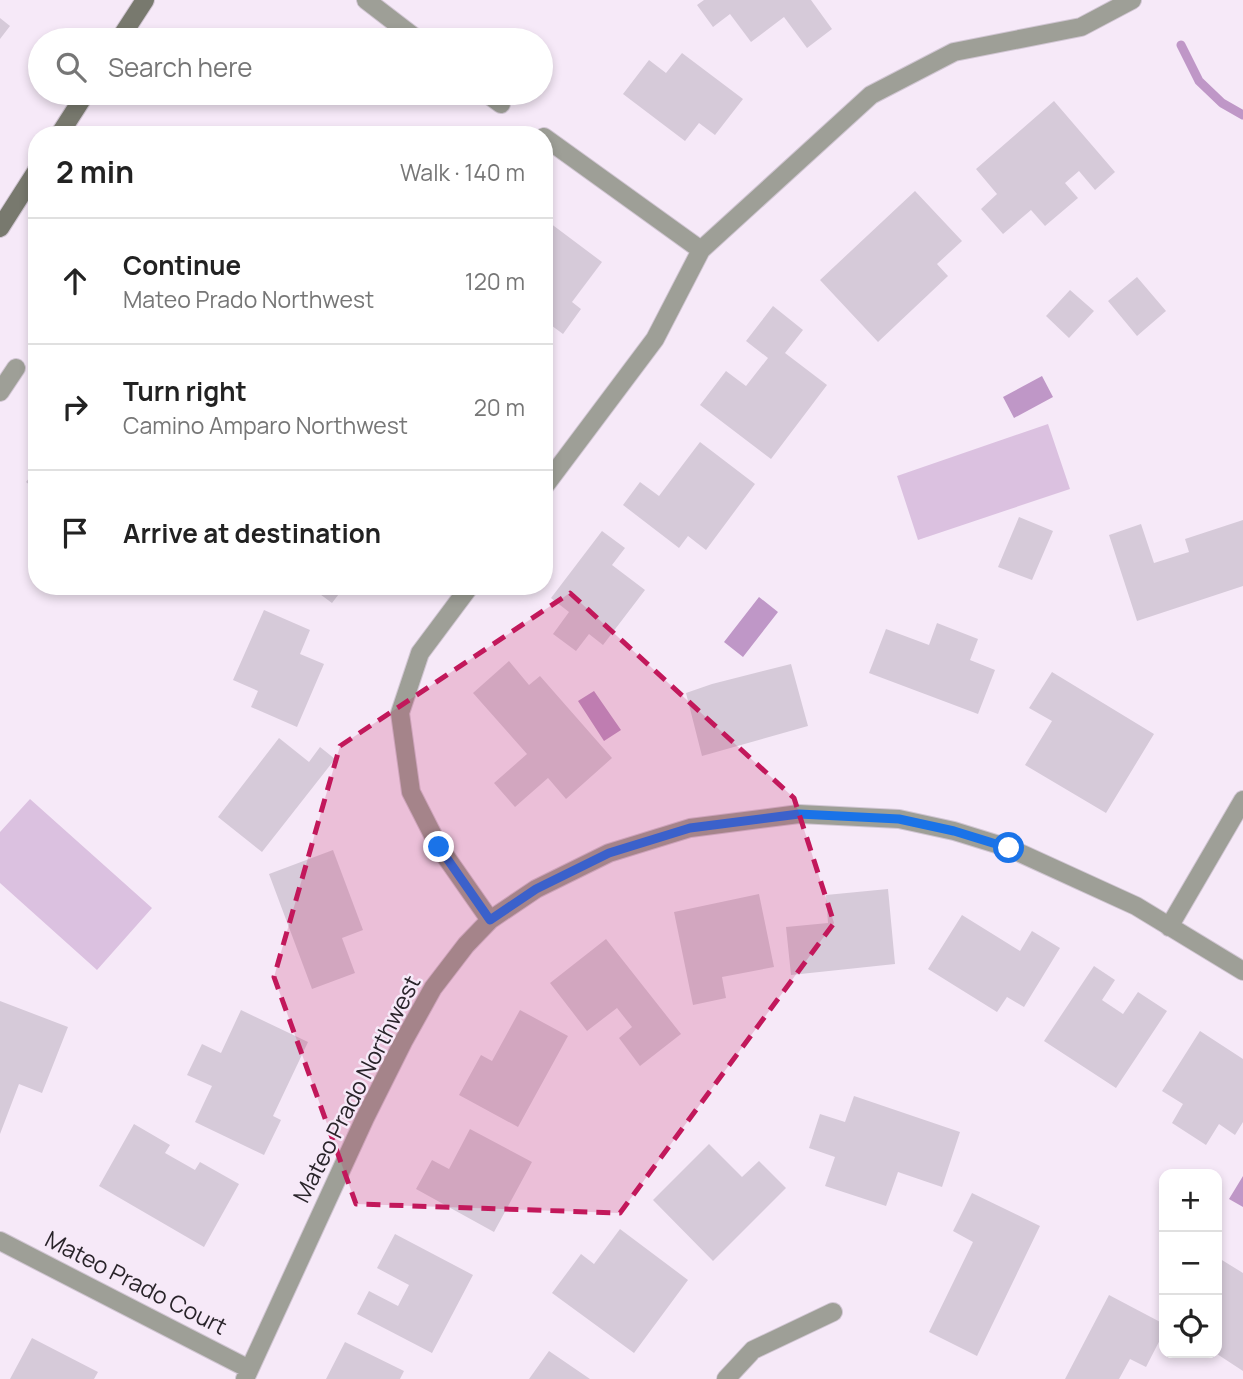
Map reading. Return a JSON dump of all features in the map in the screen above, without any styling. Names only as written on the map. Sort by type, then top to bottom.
[{"type":"main road","points":[[127,28],[145,0]]},
{"type":"main road","points":[[65,126],[78,105]]},
{"type":"main road","points":[[0,228],[28,184]]},
{"type":"street","points":[[366,0],[402,28]]},
{"type":"street","points":[[553,475],[655,339],[701,250],[871,95],[954,52],[1081,27],[1132,0]]},
{"type":"street","points":[[553,143],[701,250]]},
{"type":"street","points":[[0,392],[16,368]]},
{"type":"street","points":[[463,595],[420,653],[400,713],[411,792],[439,847],[490,920]]},
{"type":"street","points":[[1169,927],[1243,800]]},
{"type":"street","name":"Mateo Prado Northwest","points":[[247,1374],[365,1118],[433,988],[490,920],[536,889],[609,853],[690,828],[799,814],[899,819],[954,831],[1009,848],[1136,905],[1243,971]]},
{"type":"street","name":"Mateo Prado Court","points":[[0,1241],[247,1374]]},
{"type":"street","points":[[726,1379],[753,1350],[833,1311]]},
{"type":"highlighted area","points":[[570,593],[794,798],[834,923],[620,1213],[356,1204],[274,977],[340,746]]},
{"type":"shaded area","points":[[1042,376],[1053,397],[1014,418],[1003,397]]},
{"type":"shaded area","points":[[1048,424],[1070,489],[918,540],[897,476]]},
{"type":"shaded area","points":[[759,597],[778,612],[743,657],[724,642]]},
{"type":"shaded area","points":[[594,691],[621,730],[604,741],[578,701]]},
{"type":"shaded area","points":[[30,799],[152,908],[97,970],[0,883],[0,832]]},
{"type":"shaded area","points":[[1243,1176],[1243,1207],[1229,1199]]},
{"type":"building","points":[[704,0],[811,0],[832,29],[807,48],[784,17],[751,42],[730,14],[713,27],[697,5]]},
{"type":"building","points":[[0,18],[10,26],[0,39]]},
{"type":"building","points":[[682,53],[743,99],[715,135],[699,123],[685,141],[623,94],[649,60],[666,73]]},
{"type":"building","points":[[1054,101],[1115,172],[1095,190],[1079,171],[1065,183],[1078,198],[1045,226],[1031,210],[1003,234],[981,209],[997,194],[976,169]]},
{"type":"building","points":[[915,191],[962,241],[937,264],[948,276],[878,342],[820,280]]},
{"type":"building","points":[[553,225],[602,262],[572,302],[581,309],[563,334],[553,327]]},
{"type":"building","points":[[1137,277],[1166,311],[1137,336],[1108,301]]},
{"type":"building","points":[[1070,290],[1094,311],[1069,338],[1046,316]]},
{"type":"building","points":[[773,306],[803,330],[785,353],[827,385],[771,459],[700,405],[726,371],[746,386],[768,358],[746,341]]},
{"type":"building","points":[[700,442],[755,484],[706,550],[688,536],[679,548],[623,505],[640,482],[659,496]]},
{"type":"building","points":[[1019,517],[1053,531],[1032,580],[998,567]]},
{"type":"building","points":[[1243,520],[1243,586],[1137,621],[1109,535],[1141,524],[1154,563],[1189,552],[1185,539]]},
{"type":"building","points":[[602,531],[625,548],[612,565],[645,590],[603,645],[589,634],[576,651],[553,634],[569,612],[551,598]]},
{"type":"building","points":[[321,595],[338,595],[332,603]]},
{"type":"building","points":[[264,610],[310,630],[300,654],[324,664],[297,727],[251,707],[258,691],[233,680]]},
{"type":"building","points":[[937,623],[978,639],[970,660],[995,670],[978,714],[869,673],[886,629],[929,645]]},
{"type":"building","points":[[509,661],[529,685],[540,676],[612,758],[566,799],[548,778],[515,807],[494,783],[527,754],[473,693]]},
{"type":"building","points":[[791,664],[808,726],[702,756],[686,693]]},
{"type":"building","points":[[1052,672],[1154,734],[1106,813],[1025,765],[1052,721],[1029,708]]},
{"type":"building","points":[[279,738],[309,762],[320,747],[335,759],[262,852],[218,817]]},
{"type":"building","points":[[333,850],[363,930],[342,938],[355,973],[312,989],[269,874]]},
{"type":"building","points":[[888,889],[895,964],[791,975],[786,927],[828,923],[826,895]]},
{"type":"building","points":[[759,894],[774,967],[722,977],[726,998],[693,1005],[674,912]]},
{"type":"building","points":[[962,915],[1020,951],[1032,931],[1060,948],[1024,1007],[1007,997],[997,1012],[928,969]]},
{"type":"building","points":[[606,939],[681,1034],[640,1066],[619,1038],[632,1027],[617,1008],[587,1031],[550,983]]},
{"type":"building","points":[[1094,966],[1115,980],[1102,1000],[1123,1014],[1138,992],[1167,1011],[1116,1088],[1044,1041]]},
{"type":"building","points":[[0,1001],[68,1027],[42,1093],[19,1084],[0,1134]]},
{"type":"building","points":[[241,1010],[308,1042],[273,1116],[281,1120],[264,1155],[195,1122],[212,1086],[187,1075],[202,1044],[221,1053]]},
{"type":"building","points":[[520,1010],[568,1036],[518,1127],[459,1095],[481,1055],[492,1061]]},
{"type":"building","points":[[1200,1031],[1243,1059],[1243,1122],[1235,1135],[1219,1124],[1206,1145],[1172,1123],[1183,1104],[1162,1091]]},
{"type":"building","points":[[854,1096],[960,1132],[942,1187],[898,1172],[886,1206],[825,1186],[835,1157],[809,1148],[820,1114],[845,1122]]},
{"type":"building","points":[[134,1124],[170,1145],[165,1153],[195,1170],[200,1162],[239,1184],[204,1247],[99,1186]]},
{"type":"building","points":[[470,1129],[532,1162],[494,1232],[416,1189],[432,1160],[449,1169]]},
{"type":"building","points":[[709,1144],[742,1177],[759,1161],[786,1188],[713,1261],[653,1200]]},
{"type":"building","points":[[972,1193],[1040,1226],[977,1356],[929,1332],[973,1242],[953,1231]]},
{"type":"building","points":[[620,1229],[688,1280],[634,1353],[552,1293],[581,1254],[594,1264]]},
{"type":"building","points":[[395,1234],[473,1275],[432,1353],[357,1314],[369,1291],[398,1306],[409,1285],[377,1268]]},
{"type":"building","points":[[1222,1260],[1243,1273],[1243,1371],[1222,1357]]},
{"type":"building","points":[[1109,1295],[1159,1321],[1159,1342],[1146,1367],[1130,1359],[1119,1379],[1065,1379]]},
{"type":"building","points":[[32,1338],[98,1372],[94,1379],[10,1379]]},
{"type":"building","points":[[345,1342],[404,1371],[400,1379],[326,1379]]},
{"type":"building","points":[[549,1351],[590,1379],[529,1379]]},
{"type":"waterway","points":[[1181,45],[1199,81],[1222,103],[1243,115]]},
{"type":"route","points":[[439,847],[490,920],[536,889],[609,853],[690,828],[799,814],[899,819],[954,831],[1009,848]]}]
